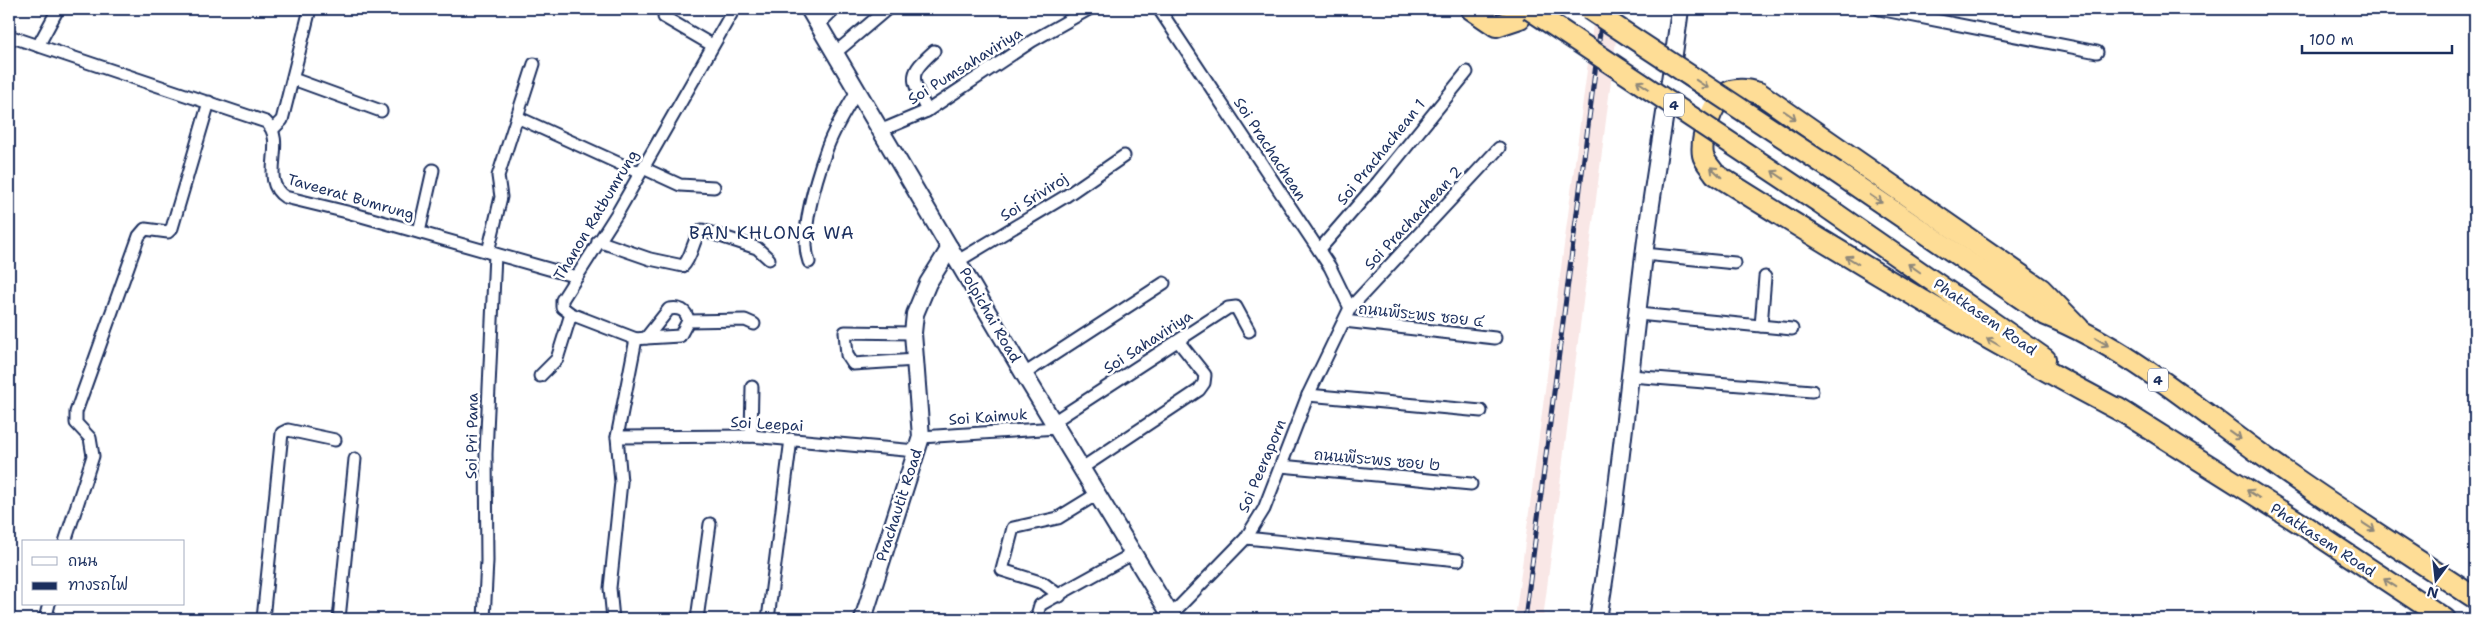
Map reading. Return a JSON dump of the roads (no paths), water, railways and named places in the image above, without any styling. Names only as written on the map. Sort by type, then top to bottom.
[{"type":"highway","points":[[1471,9],[1496,26],[1520,18],[1523,9]]},
{"type":"highway","name":"Phatkasem Road","points":[[1529,9],[1819,202],[2128,415],[2445,619]]},
{"type":"highway","name":"4","points":[[1589,9],[1836,172],[2046,315],[2079,328],[2121,353],[2285,472],[2475,598]]},
{"type":"highway","points":[[2079,328],[2041,289],[1759,93],[1742,89],[1725,94],[1711,114],[1703,142],[1703,156],[1715,174],[1858,264],[2000,347],[2128,415]]},
{"type":"street","points":[[38,46],[58,9]]},
{"type":"street","points":[[9,36],[266,122],[273,129],[282,120],[310,9]]},
{"type":"street","name":"Thanon Ratbumrung","points":[[571,314],[562,307],[562,300],[642,171],[734,9]]},
{"type":"street","name":"Polpichai Road","points":[[809,9],[858,89],[1024,374],[1172,617]]},
{"type":"street","points":[[819,24],[834,9]]},
{"type":"street","points":[[835,53],[887,9]]},
{"type":"street","name":"Soi Pumsahaviriya","points":[[882,130],[927,111],[1032,41],[1089,9]]},
{"type":"street","name":"Soi Prachachean","points":[[1160,9],[1330,267],[1350,308]]},
{"type":"street","points":[[1598,619],[1614,526],[1644,254],[1671,87],[1680,9]]},
{"type":"street","points":[[1887,10],[2097,52]]},
{"type":"street","points":[[664,17],[712,45]]},
{"type":"street","points":[[927,111],[914,80],[914,73],[917,66],[934,51]]},
{"type":"street","name":"Soi Pri Pana","points":[[484,619],[491,253],[500,197],[498,176],[534,64]]},
{"type":"street","name":"Soi Prachachean 1","points":[[1319,250],[1378,182],[1467,72]]},
{"type":"street","points":[[293,79],[380,111]]},
{"type":"street","points":[[1671,87],[1711,114]]},
{"type":"street","points":[[809,262],[805,252],[804,236],[826,151],[858,89]]},
{"type":"street","points":[[66,540],[93,456],[90,438],[76,423],[76,412],[139,236],[145,229],[168,232],[172,228],[209,102]]},
{"type":"street","points":[[517,117],[561,138],[680,185],[714,187]]},
{"type":"street","name":"Taveerat Bumrung","points":[[273,129],[273,183],[276,192],[285,197],[347,212],[577,277]]},
{"type":"street","name":"Soi Prachachean 2","points":[[1350,308],[1499,148]]},
{"type":"street","name":"Soi Sriviroj","points":[[954,254],[1066,196],[1124,156]]},
{"type":"street","points":[[418,232],[432,170]]},
{"type":"street","points":[[598,240],[650,259],[683,266],[687,262],[697,234],[702,230],[756,248],[768,259]]},
{"type":"street","name":"Prachautit Road","points":[[863,619],[918,444],[916,360],[913,333],[915,314],[928,283],[954,254]]},
{"type":"street","points":[[1644,254],[1735,263]]},
{"type":"street","points":[[1761,326],[1765,277]]},
{"type":"street","points":[[1024,374],[1164,282]]},
{"type":"street","name":"Soi Sahaviriya","points":[[1055,425],[1233,306],[1236,307],[1250,331]]},
{"type":"street","name":"Soi Peeraporn","points":[[1172,617],[1246,538],[1264,509],[1308,395],[1350,308]]},
{"type":"street","points":[[540,376],[557,359],[571,314],[641,339],[680,336],[688,322],[688,315],[682,310],[669,309],[641,339],[616,437],[621,482],[610,588],[617,618]]},
{"type":"street","points":[[1638,314],[1792,329]]},
{"type":"street","points":[[688,322],[745,320],[754,324]]},
{"type":"street","name":"ถนนพีระพร ซอย ๔","points":[[1344,321],[1495,338]]},
{"type":"street","points":[[913,333],[845,332],[847,355],[853,364],[916,360]]},
{"type":"street","points":[[1082,468],[1199,390],[1204,383],[1205,375],[1178,341]]},
{"type":"street","points":[[1631,376],[1812,391]]},
{"type":"street","points":[[751,436],[752,387]]},
{"type":"street","points":[[1308,395],[1481,411]]},
{"type":"street","name":"Soi Kaimuk","points":[[918,444],[1055,425]]},
{"type":"street","points":[[263,619],[282,433],[288,430],[335,440]]},
{"type":"street","name":"Soi Leepai","points":[[616,437],[751,436],[918,444]]},
{"type":"street","points":[[768,619],[791,439]]},
{"type":"street","points":[[339,619],[355,459]]},
{"type":"street","name":"ถนนพีระพร ซอย ๒","points":[[1280,466],[1471,484]]},
{"type":"street","points":[[1060,596],[1043,584],[1002,570],[1013,528],[1058,518],[1097,494]]},
{"type":"street","points":[[697,619],[710,524]]},
{"type":"street","points":[[1246,538],[1423,561],[1458,560]]},
{"type":"street","points":[[1036,619],[1040,605],[1060,596],[1072,587],[1134,553]]},
{"type":"street","points":[[46,619],[49,606]]},
{"type":"railway","points":[[1525,619],[1603,9]]},
{"type":"district","name":"BAN KHLONG WA","points":[[772,233]]}]
